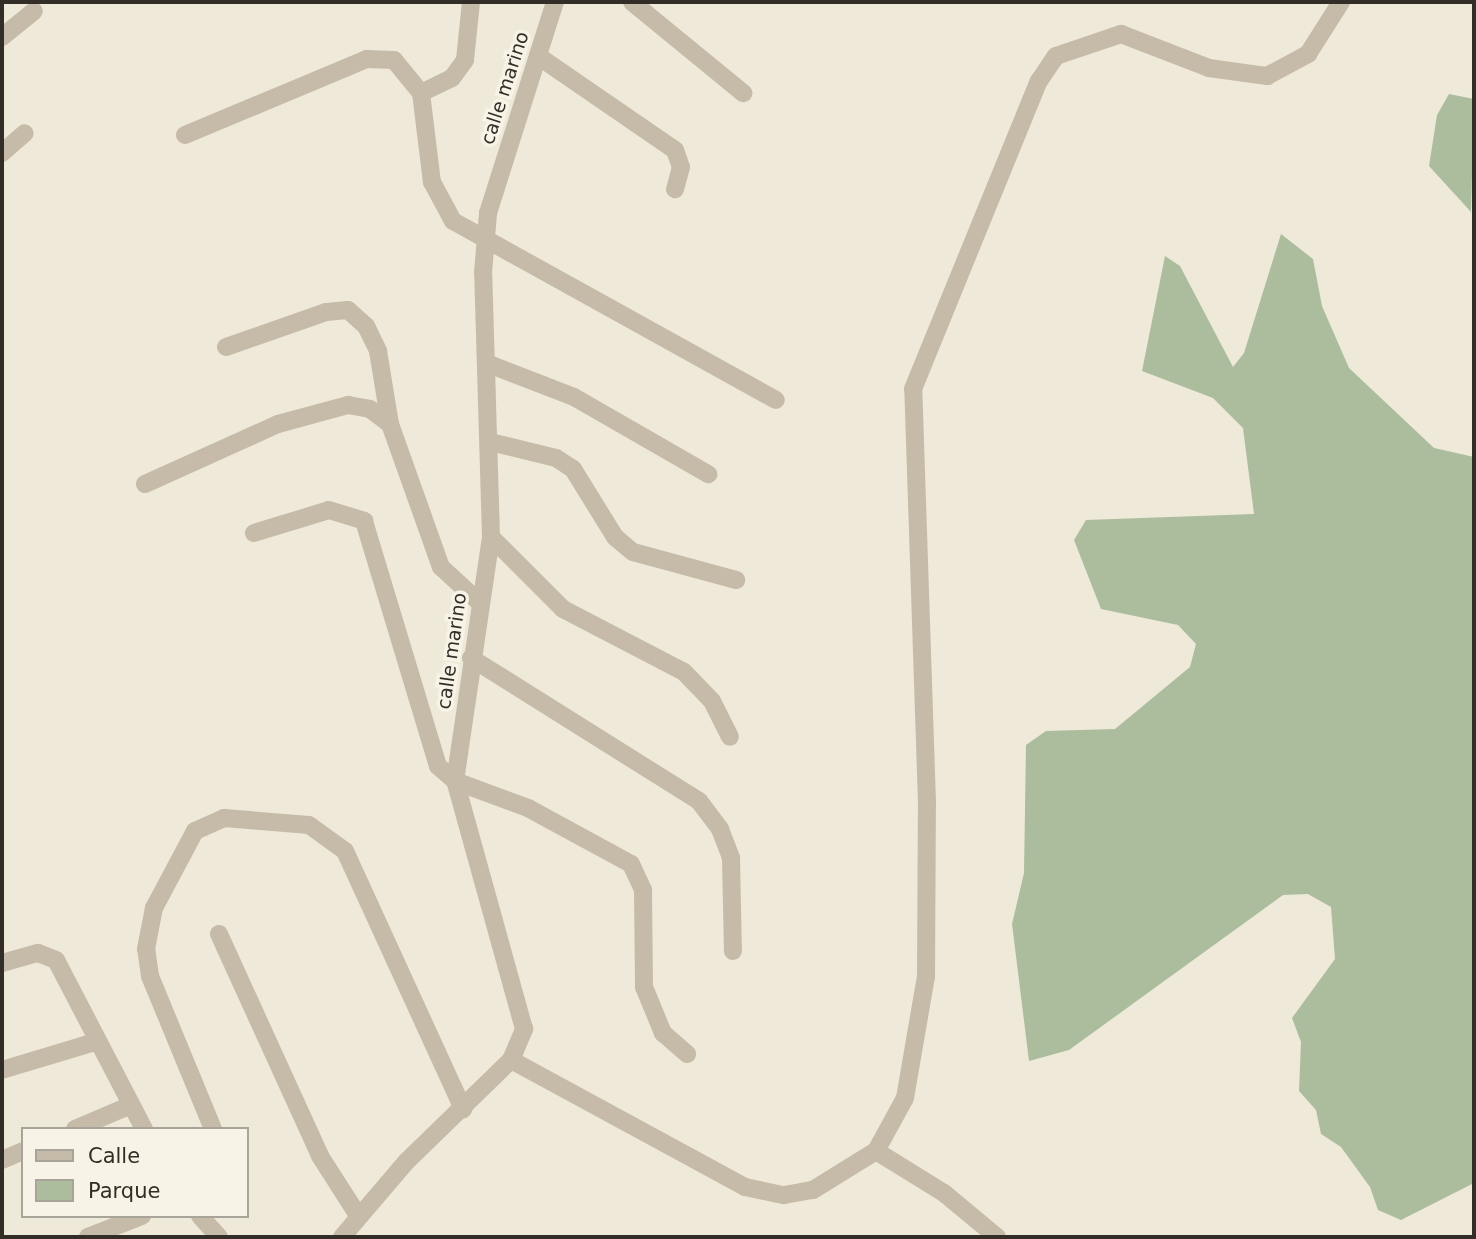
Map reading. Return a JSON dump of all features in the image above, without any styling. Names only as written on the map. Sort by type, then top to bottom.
[{"type":"street","points":[[421,93],[452,78],[465,60],[471,2]]},
{"type":"street","name":"calle marino","points":[[342,1237],[511,1060],[524,1029],[455,781],[471,658],[491,537],[486,363],[485,243],[488,213],[555,2]]},
{"type":"street","points":[[632,2],[743,93]]},
{"type":"street","points":[[511,1060],[745,1187],[784,1195],[813,1190],[876,1151],[905,1098],[926,977],[927,803],[913,389],[1038,81],[1056,56],[1121,34],[1209,68],[1267,76],[1308,54],[1341,2]]},
{"type":"street","points":[[2,37],[34,11]]},
{"type":"street","points":[[185,135],[376,56],[402,65],[421,93],[438,198],[453,221],[485,243],[776,401]]},
{"type":"street","points":[[538,56],[675,150],[681,167],[675,189]]},
{"type":"street","points":[[2,153],[25,133]]},
{"type":"street","points":[[226,347],[326,312],[348,310],[366,326],[378,351],[390,424],[433,553],[449,580],[480,603]]},
{"type":"street","points":[[486,363],[575,397],[708,474]]},
{"type":"street","points":[[145,484],[213,448],[308,415],[360,406],[390,424]]},
{"type":"street","points":[[490,442],[556,458],[573,470],[615,537],[633,552],[736,580]]},
{"type":"street","points":[[254,533],[329,510],[364,521],[412,695],[438,766],[455,781],[528,808],[638,873],[644,987],[663,1032],[687,1054]]},
{"type":"street","points":[[491,537],[563,609],[684,672],[712,701],[730,737]]},
{"type":"street","points":[[471,658],[699,801],[720,829],[731,858],[733,951]]},
{"type":"street","points":[[212,1127],[150,976],[146,949],[154,908],[195,831],[224,818],[309,825],[345,851],[463,1109]]},
{"type":"street","points":[[219,934],[320,1156],[359,1217]]},
{"type":"street","points":[[2,963],[38,953],[56,960],[143,1127]]},
{"type":"street","points":[[2,1070],[98,1041]]},
{"type":"street","points":[[80,1127],[131,1105]]},
{"type":"street","points":[[876,1151],[944,1193],[997,1237]]},
{"type":"street","points":[[2,1160],[21,1152]]},
{"type":"street","points":[[88,1237],[137,1218]]},
{"type":"street","points":[[202,1218],[218,1236]]},
{"type":"street","points":[[218,1236],[223,1218]]},
{"type":"green space","points":[[1449,94],[1474,99],[1471,212],[1429,166],[1437,115]]},
{"type":"green space","points":[[1281,234],[1313,259],[1322,306],[1349,368],[1434,448],[1474,457],[1474,1183],[1401,1220],[1378,1210],[1370,1187],[1341,1147],[1321,1134],[1316,1110],[1299,1091],[1301,1042],[1292,1018],[1335,959],[1331,907],[1308,894],[1283,895],[1069,1050],[1029,1061],[1012,924],[1024,873],[1026,745],[1046,731],[1115,729],[1190,667],[1196,644],[1178,625],[1101,609],[1074,540],[1086,520],[1254,514],[1243,428],[1213,398],[1142,371],[1165,256],[1180,266],[1233,367],[1244,353]]}]
